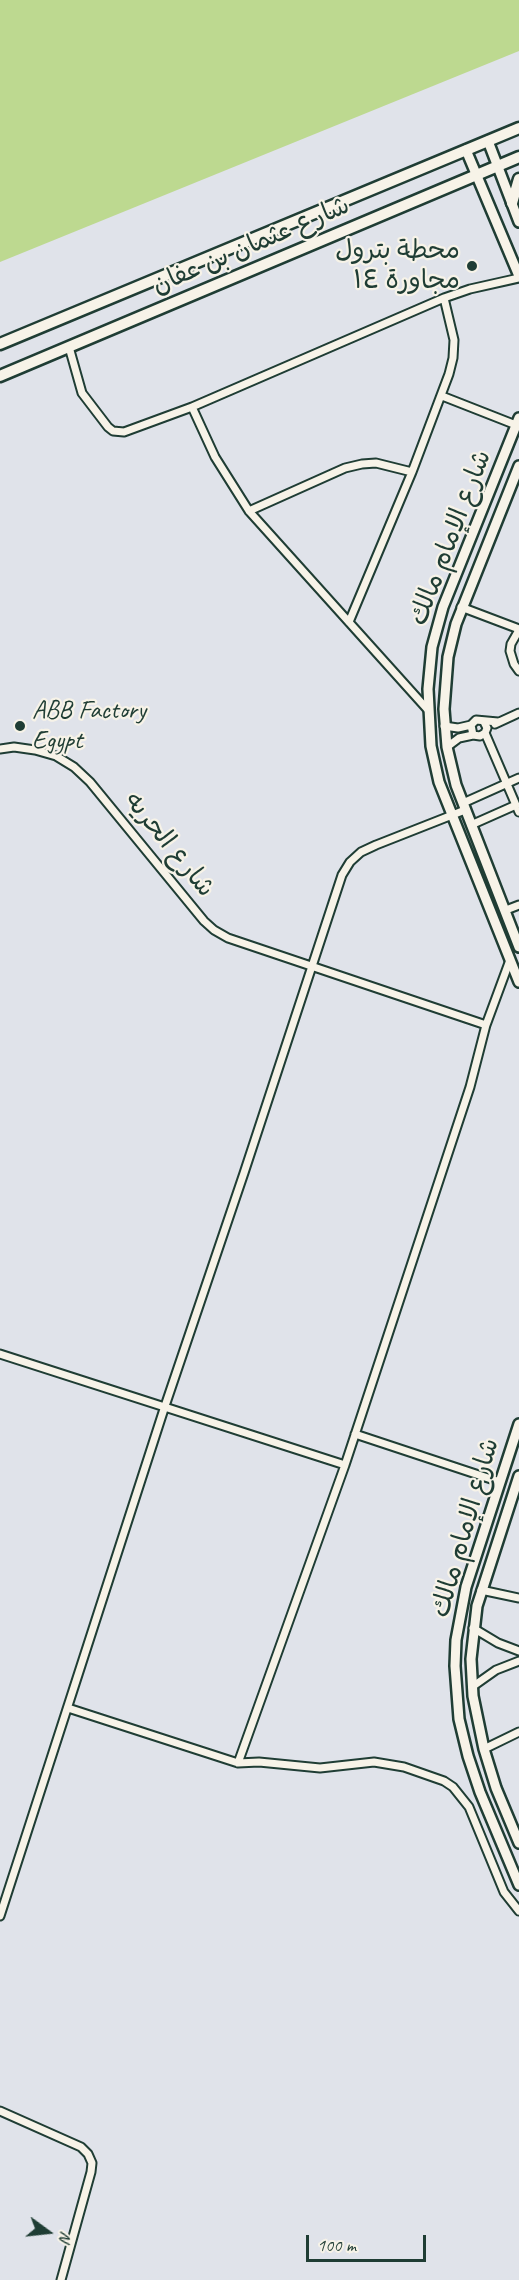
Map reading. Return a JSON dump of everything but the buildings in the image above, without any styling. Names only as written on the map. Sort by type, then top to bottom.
[{"type":"main road","name":"شارع عثمان بن عفان","points":[[0,344],[519,128]]},
{"type":"main road","name":"شارع عثمان بن عفان","points":[[0,376],[519,157]]},
{"type":"main road","points":[[512,203],[519,179]]},
{"type":"street","points":[[488,141],[519,222]]},
{"type":"street","points":[[69,347],[82,393],[108,427],[113,431],[124,432],[192,407],[444,297],[519,277],[466,150]]},
{"type":"street","points":[[348,622],[442,396],[453,358],[454,340],[444,297]]},
{"type":"street","points":[[442,396],[518,421]]},
{"type":"street","points":[[192,407],[215,457],[249,511],[428,710]]},
{"type":"street","name":"شارع الإمام مالك","points":[[518,421],[443,607],[432,647],[428,710],[434,765],[451,816],[519,982]]},
{"type":"street","points":[[249,511],[313,482],[362,464],[383,464],[412,472]]},
{"type":"street","name":"شارع الإمام مالك","points":[[519,466],[461,607],[448,657],[444,692],[444,726],[452,772],[519,947]]},
{"type":"street","points":[[461,607],[519,629],[510,651],[519,671]]},
{"type":"street","points":[[447,747],[459,738],[480,736],[498,722],[519,713]]},
{"type":"street","points":[[444,726],[458,728],[471,725],[476,720],[498,722]]},
{"type":"street","points":[[471,825],[518,809],[484,722]]},
{"type":"street","points":[[471,725],[473,735]]},
{"type":"street","name":"شارع الحريه","points":[[0,749],[14,747],[35,750],[56,756],[74,767],[90,782],[204,921],[228,938],[486,1025]]},
{"type":"street","points":[[0,1916],[164,1409],[342,875],[350,862],[361,852],[451,816],[519,778]]},
{"type":"street","points":[[482,892],[489,894],[495,889],[495,885]]},
{"type":"street","points":[[506,910],[519,905]]},
{"type":"street","points":[[498,930],[504,922],[511,924]]},
{"type":"street","points":[[238,1763],[345,1465],[470,1087],[486,1025],[510,960]]},
{"type":"street","points":[[0,1354],[164,1409],[345,1465]]},
{"type":"street","name":"شارع الإمام مالك","points":[[519,1424],[466,1587],[456,1640],[456,1693],[463,1738],[474,1774],[519,1884]]},
{"type":"street","points":[[355,1434],[500,1482]]},
{"type":"street","name":"شارع الإمام مالك","points":[[519,1476],[482,1590],[473,1628],[471,1659],[472,1687],[484,1749],[496,1788],[519,1843]]},
{"type":"street","points":[[482,1590],[519,1598]]},
{"type":"street","points":[[473,1628],[519,1652]]},
{"type":"street","points":[[472,1687],[496,1670],[519,1660]]},
{"type":"street","points":[[68,1708],[238,1763],[259,1762],[320,1768],[374,1762],[418,1771],[444,1781],[453,1787],[469,1807],[504,1892],[519,1911]]},
{"type":"street","points":[[484,1749],[519,1732]]},
{"type":"street","points":[[0,2111],[81,2147],[88,2154],[92,2163],[61,2280]]},
{"type":"green space","points":[[0,0],[519,0],[519,51],[0,262]]},
{"type":"place","name":"محطة بترول مجاورة ١٤","points":[[472,266]]},
{"type":"place","name":"ABB Factory Egypt","points":[[20,726]]}]
